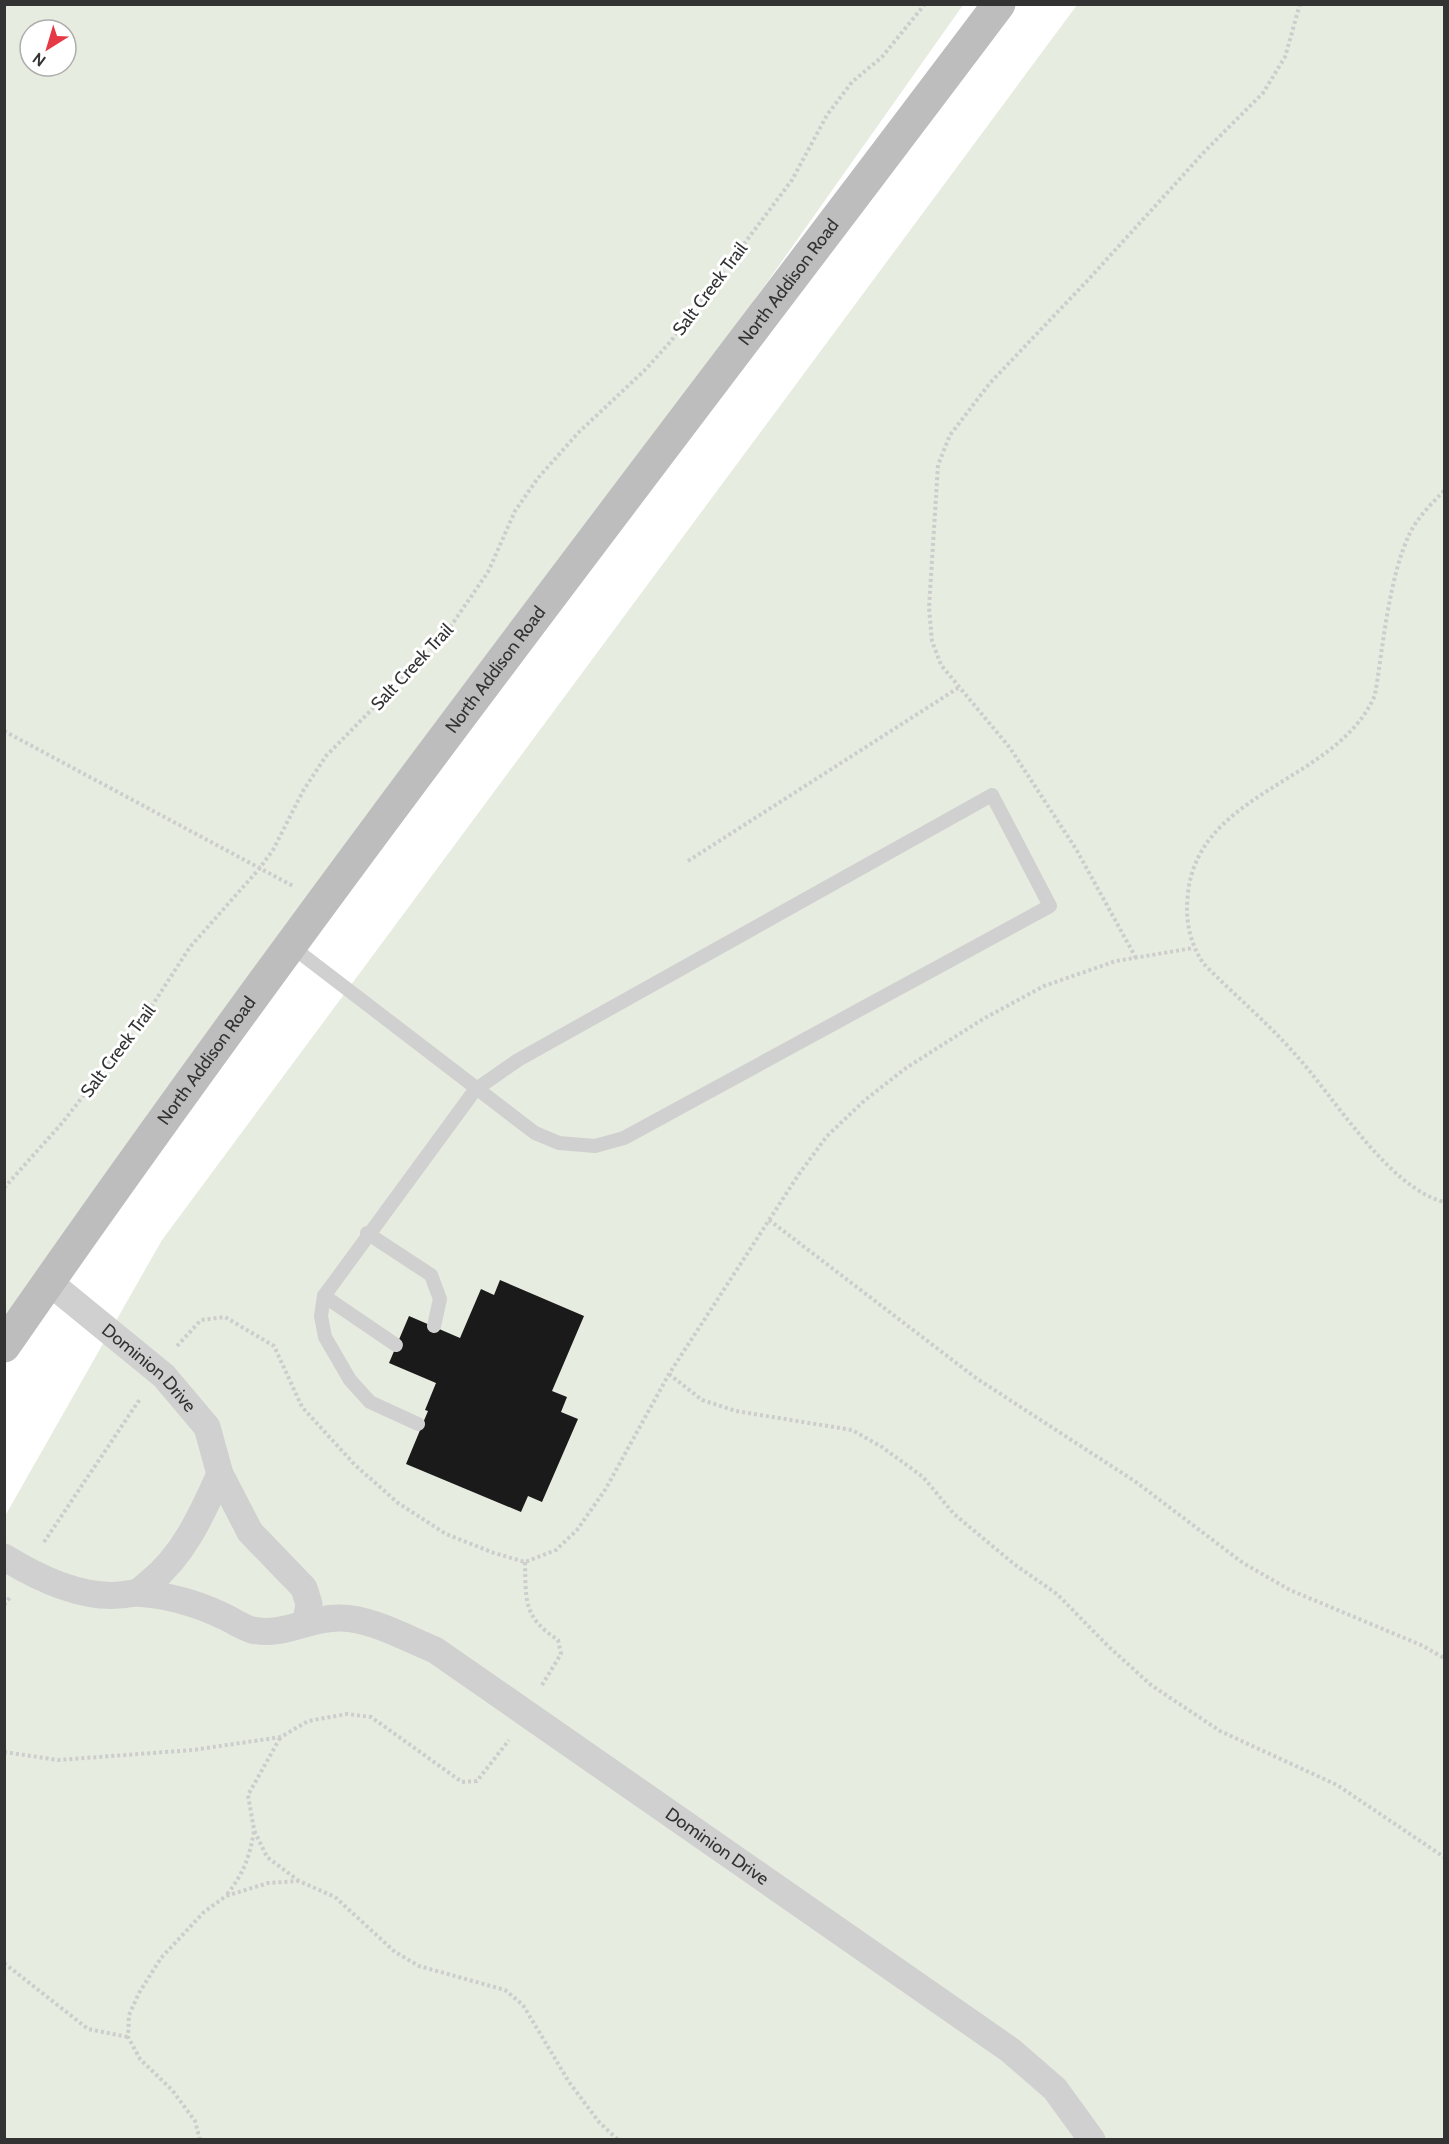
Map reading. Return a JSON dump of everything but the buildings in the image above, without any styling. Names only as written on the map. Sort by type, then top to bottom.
[{"type":"street","name":"North Addison Road","points":[[4,1346],[324,901],[999,4]]},
{"type":"street","name":"Dominion Drive","points":[[49,1282],[164,1376],[207,1427],[220,1474],[250,1532],[304,1588],[309,1604],[306,1621]]},
{"type":"street","points":[[136,1593],[176,1558],[204,1509],[220,1474]]},
{"type":"street","name":"Dominion Drive","points":[[4,1557],[25,1570],[65,1587],[98,1595],[165,1594],[191,1601],[250,1629],[272,1632],[287,1630],[306,1621],[342,1617],[385,1629],[435,1650],[1010,2050],[1055,2089],[1092,2139]]},
{"type":"lane","points":[[291,946],[475,1090],[535,1133],[559,1143],[595,1146],[624,1138],[1050,906],[992,795],[518,1060],[475,1090],[324,1296],[321,1316],[325,1337],[350,1380],[370,1402],[418,1424]]},
{"type":"lane","points":[[368,1233],[431,1275],[440,1299],[434,1326]]},
{"type":"lane","points":[[324,1296],[396,1345]]},
{"type":"path","name":"Salt Creek Trail","points":[[4,1188],[14,1174],[63,1122],[146,1016],[190,947],[259,869],[326,756],[444,636],[488,572],[514,510],[538,478],[578,433],[646,369],[671,341],[792,180],[826,115],[852,82],[882,57],[925,4]]},
{"type":"path","points":[[1136,958],[1076,849],[1010,747],[958,688],[941,665],[932,641],[929,608],[938,465],[943,447],[962,418],[990,383],[1088,280],[1206,150],[1263,93],[1285,57],[1300,4]]},
{"type":"path","points":[[1444,490],[1424,511],[1410,532],[1402,552],[1395,576],[1374,695],[1368,710],[1354,728],[1317,758],[1240,809],[1214,834],[1193,868],[1186,907],[1193,948],[1203,963],[1295,1054],[1360,1134],[1405,1182],[1431,1198],[1444,1202]]},
{"type":"path","points":[[688,861],[958,688]]},
{"type":"path","points":[[4,731],[259,869],[324,901]]},
{"type":"path","points":[[174,1350],[201,1320],[225,1317],[244,1326],[274,1346],[302,1407],[355,1465],[398,1503],[446,1534],[494,1553],[525,1562],[556,1550],[577,1530],[605,1490],[669,1374],[769,1220],[827,1136],[865,1100],[906,1068],[983,1019],[1044,986],[1116,961],[1193,948]]},
{"type":"path","points":[[769,1220],[976,1378],[1136,1482],[1242,1563],[1290,1590],[1421,1645],[1444,1658]]},
{"type":"path","points":[[669,1374],[702,1400],[736,1411],[852,1430],[882,1447],[922,1478],[954,1514],[1014,1564],[1057,1594],[1108,1646],[1151,1685],[1220,1731],[1337,1785],[1444,1857]]},
{"type":"path","points":[[44,1542],[140,1400]]},
{"type":"path","points":[[525,1562],[526,1607],[540,1628],[558,1641],[561,1654],[537,1694]]},
{"type":"path","points":[[4,1752],[58,1760],[135,1756],[281,1737],[308,1721],[347,1714],[371,1717],[462,1782],[477,1781],[515,1732]]},
{"type":"path","points":[[281,1737],[248,1795],[254,1830],[267,1857],[299,1881],[335,1898],[395,1952],[419,1966],[505,1990],[523,2005],[569,2082],[599,2122],[618,2139]]},
{"type":"path","points":[[200,2139],[195,2121],[172,2090],[140,2059],[128,2037],[129,2015],[139,1993],[161,1958],[188,1927],[225,1896],[238,1881],[249,1858],[254,1830]]},
{"type":"path","points":[[225,1896],[268,1883],[299,1881]]},
{"type":"path","points":[[4,1963],[88,2030],[128,2037]]},
{"type":"shaded area","points":[[5,5],[963,5],[5,1361]]},
{"type":"shaded area","points":[[1077,5],[1444,5],[1444,2139],[5,2140],[5,1516],[162,1240]]}]
